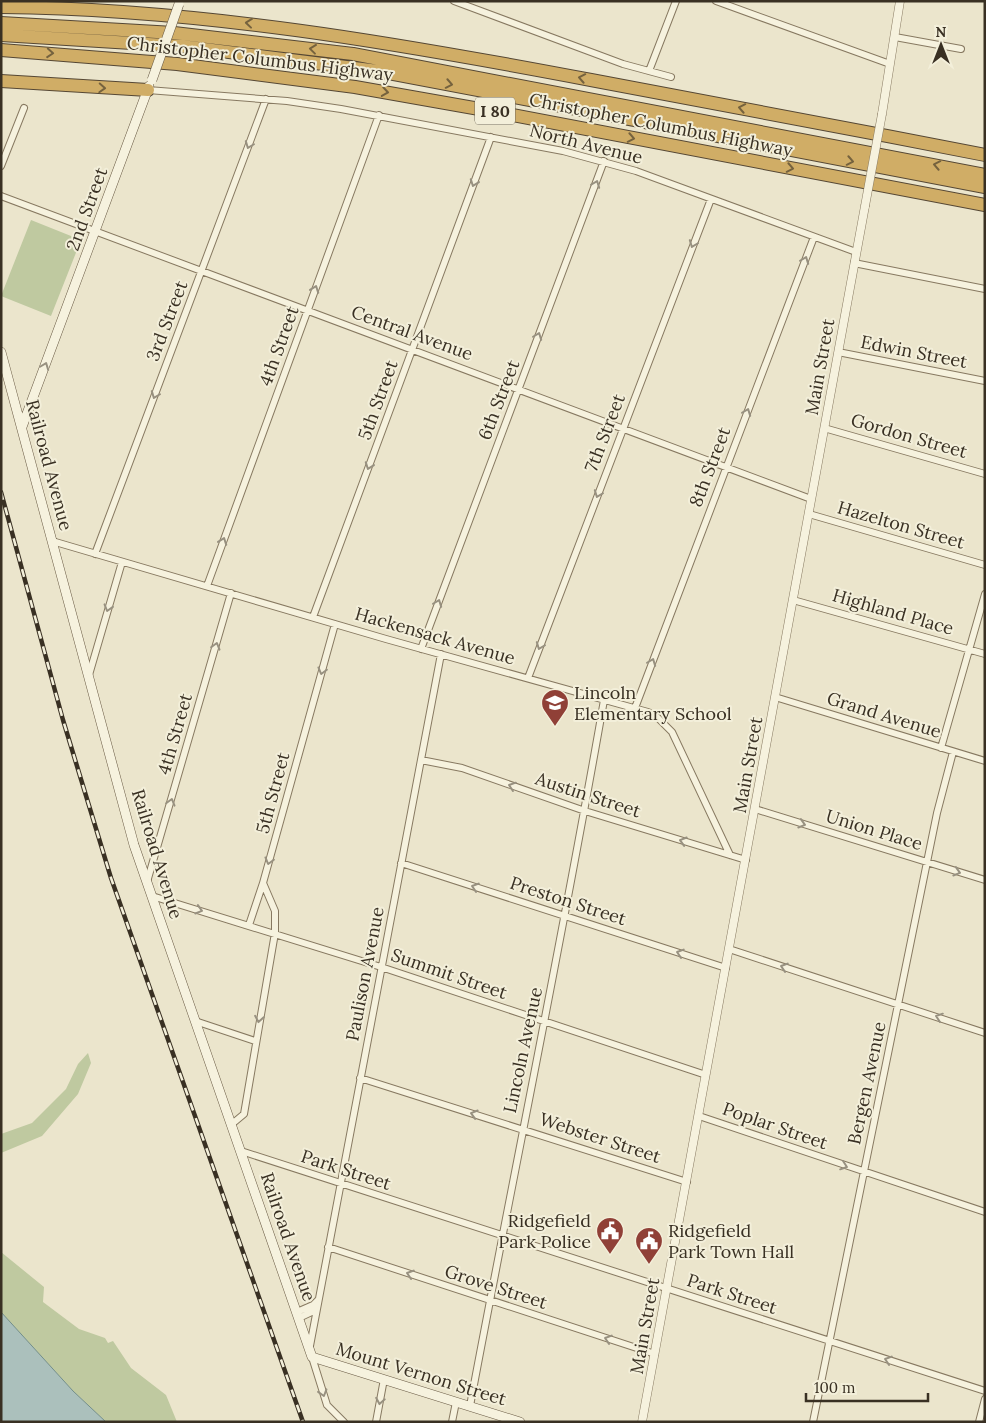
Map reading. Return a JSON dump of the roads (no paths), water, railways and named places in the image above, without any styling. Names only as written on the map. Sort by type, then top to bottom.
[{"type":"highway","name":"Christopher Columbus Highway","points":[[1,7],[162,14],[338,34],[454,54],[985,155]]},
{"type":"highway","name":"Christopher Columbus Highway","points":[[1,23],[164,33],[360,56],[985,175]]},
{"type":"highway","name":"Christopher Columbus Highway","points":[[1,35],[152,43],[266,55],[369,70],[985,187]]},
{"type":"highway","name":"Christopher Columbus Highway","points":[[1,50],[205,67],[355,87],[985,205]]},
{"type":"highway","points":[[1,81],[150,85]]},
{"type":"main road","name":"2nd Street","points":[[22,428],[179,3]]},
{"type":"main road","name":"Railroad Avenue","points":[[1,352],[134,845],[312,1357]]},
{"type":"main road","name":"Mount Vernon Street","points":[[312,1357],[520,1422]]},
{"type":"street","points":[[454,1],[623,64],[671,77]]},
{"type":"street","points":[[649,71],[676,1]]},
{"type":"street","points":[[716,1],[890,64]]},
{"type":"street","name":"Main Street","points":[[642,1422],[882,114],[900,1]]},
{"type":"street","points":[[894,37],[961,49]]},
{"type":"street","name":"North Avenue","points":[[150,85],[379,115],[604,161],[856,252]]},
{"type":"street","name":"3rd Street","points":[[96,554],[266,99]]},
{"type":"street","points":[[1,166],[24,108]]},
{"type":"street","name":"4th Street","points":[[207,586],[379,115]]},
{"type":"street","name":"5th Street","points":[[313,617],[491,137]]},
{"type":"street","name":"6th Street","points":[[421,648],[604,161]]},
{"type":"street","name":"Central Avenue","points":[[1,196],[812,499]]},
{"type":"street","name":"7th Street","points":[[528,678],[710,198]]},
{"type":"street","name":"8th Street","points":[[635,708],[814,237]]},
{"type":"street","points":[[854,263],[985,289]]},
{"type":"street","name":"Edwin Street","points":[[838,352],[985,381]]},
{"type":"street","name":"Gordon Street","points":[[824,428],[985,474]]},
{"type":"street","name":"Hazelton Street","points":[[809,514],[985,565]]},
{"type":"street","name":"Hackensack Avenue","points":[[52,541],[335,624],[635,708],[657,717],[672,732],[730,856]]},
{"type":"street","points":[[88,675],[122,562]]},
{"type":"street","name":"4th Street","points":[[147,882],[231,593]]},
{"type":"street","points":[[941,748],[985,594]]},
{"type":"street","name":"Highland Place","points":[[793,600],[985,654]]},
{"type":"street","name":"5th Street","points":[[250,925],[335,624]]},
{"type":"street","name":"Paulison Avenue","points":[[309,1348],[441,654]]},
{"type":"street","name":"Grand Avenue","points":[[776,697],[985,761]]},
{"type":"street","name":"Lincoln Avenue","points":[[470,1406],[522,1129],[566,916],[604,700]]},
{"type":"street","name":"Bergen Avenue","points":[[813,1422],[831,1342],[863,1172],[900,1003],[937,813],[953,752]]},
{"type":"street","name":"Austin Street","points":[[421,760],[462,768],[585,811],[746,860]]},
{"type":"street","name":"Union Place","points":[[755,809],[985,880]]},
{"type":"street","name":"Preston Street","points":[[402,863],[726,968]]},
{"type":"street","points":[[232,1124],[244,1114],[255,1040],[275,933],[275,911],[263,883]]},
{"type":"street","name":"Summit Street","points":[[152,896],[381,967],[706,1075]]},
{"type":"street","points":[[730,949],[900,1003],[985,1033]]},
{"type":"street","points":[[195,1022],[255,1040]]},
{"type":"street","name":"Webster Street","points":[[360,1078],[687,1182]]},
{"type":"street","name":"Poplar Street","points":[[699,1116],[985,1212]]},
{"type":"street","name":"Park Street","points":[[241,1151],[667,1290],[985,1391]]},
{"type":"street","name":"Grove Street","points":[[328,1247],[655,1354]]},
{"type":"street","points":[[298,1315],[313,1305],[318,1299]]},
{"type":"street","points":[[298,1315],[316,1310]]},
{"type":"street","points":[[312,1357],[327,1405],[344,1422]]},
{"type":"street","points":[[376,1422],[384,1379]]},
{"type":"street","points":[[979,1422],[985,1399]]},
{"type":"street","points":[[452,1422],[456,1402]]},
{"type":"railway","points":[[1,492],[63,720],[111,878],[303,1422]]},
{"type":"place","name":"Lincoln Elementary School","points":[[555,727]]},
{"type":"place","name":"Ridgefield Park Police","points":[[610,1255]]},
{"type":"place","name":"Ridgefield Park Town Hall","points":[[649,1265]]}]
